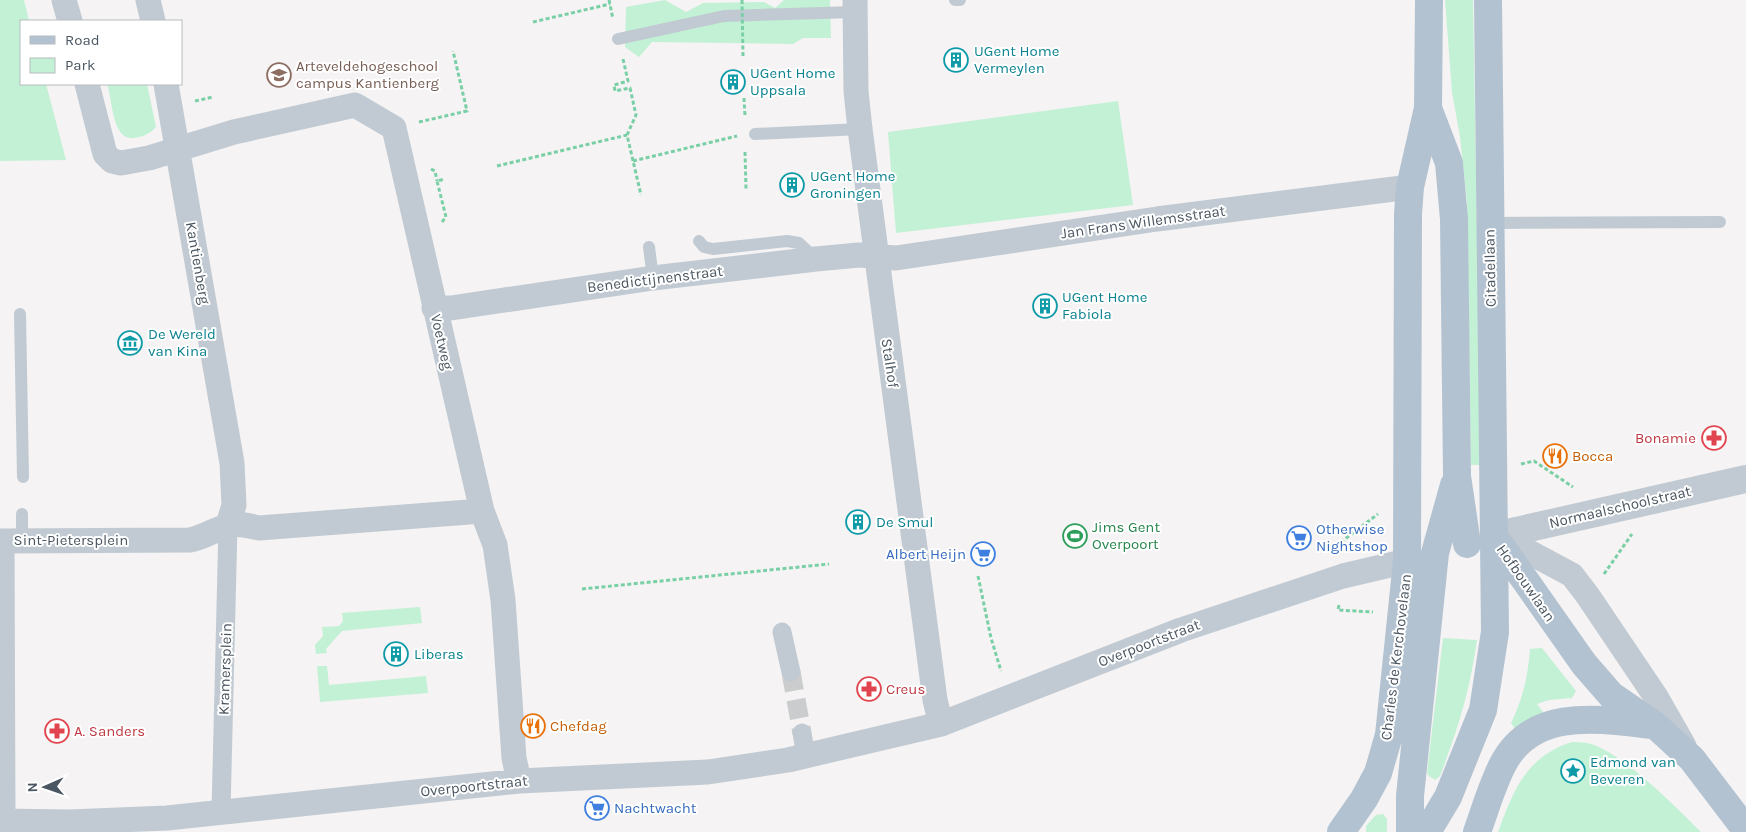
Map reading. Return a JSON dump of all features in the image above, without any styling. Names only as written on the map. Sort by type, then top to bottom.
[{"type":"main road","points":[[1407,561],[1409,476],[1406,261],[1410,187],[1428,108],[1429,0]]},
{"type":"main road","name":"Citadellaan","points":[[1488,0],[1494,536]]},
{"type":"main road","points":[[1428,108],[1449,163],[1454,219],[1457,476],[1467,544]]},
{"type":"main road","points":[[1435,553],[1457,476]]},
{"type":"main road","points":[[1427,832],[1448,797],[1483,710],[1495,632],[1494,536]]},
{"type":"main road","name":"Overpoortstraat","points":[[1407,561],[1494,536]]},
{"type":"main road","name":"Hofbouwlaan","points":[[1494,536],[1584,664],[1611,695],[1656,726],[1692,759],[1746,830]]},
{"type":"main road","name":"Charles de Kerchovelaan","points":[[1410,832],[1410,796],[1417,716],[1435,553]]},
{"type":"main road","name":"Charles de Kerchovelaan","points":[[1341,832],[1364,800],[1378,773],[1389,735],[1407,561]]},
{"type":"main road","points":[[1477,832],[1503,764],[1520,740],[1548,724],[1578,720],[1656,726]]},
{"type":"street","points":[[64,0],[70,20]]},
{"type":"street","points":[[148,0],[153,20]]},
{"type":"street","name":"Stalhof","points":[[855,6],[856,92],[875,258],[935,700],[941,724]]},
{"type":"street","points":[[87,85],[105,154],[112,161],[121,163],[149,158],[234,132],[355,104],[394,128]]},
{"type":"street","name":"Kantienberg","points":[[166,85],[232,463],[234,505],[228,525]]},
{"type":"street","name":"Voetweg","points":[[394,128],[482,511],[495,546],[503,600],[514,758],[518,781]]},
{"type":"street","name":"Jan Frans Willemsstraat","points":[[875,258],[896,258],[1157,219],[1410,187]]},
{"type":"street","name":"Benedictijnenstraat","points":[[434,308],[451,308],[653,278],[816,259],[859,255],[875,258]]},
{"type":"street","name":"Normaalschoolstraat","points":[[1494,536],[1746,478]]},
{"type":"street","points":[[228,525],[242,524],[259,528],[482,511]]},
{"type":"street","name":"Sint-Pietersplein","points":[[141,826],[69,827],[3,821],[9,541],[190,540],[206,536],[228,525]]},
{"type":"street","name":"Kramersplein","points":[[221,812],[228,525]]},
{"type":"street","name":"Hofbouwlaan","points":[[1494,536],[1510,542],[1572,575],[1656,697],[1692,759]]},
{"type":"street","name":"Overpoortstraat","points":[[141,826],[221,812],[518,781],[708,772],[804,745],[941,724],[1180,630],[1343,576],[1407,561]]},
{"type":"street","points":[[782,632],[791,672]]},
{"type":"lane","points":[[955,0],[960,0]]},
{"type":"lane","points":[[618,39],[724,16],[855,6]]},
{"type":"lane","points":[[750,134],[860,129]]},
{"type":"lane","points":[[1490,223],[1720,222]]},
{"type":"lane","points":[[699,241],[704,247],[713,249],[787,241],[799,243],[816,259]]},
{"type":"lane","points":[[648,247],[653,278]]},
{"type":"lane","points":[[20,314],[23,476]]},
{"type":"lane","points":[[9,541],[22,514]]},
{"type":"path","points":[[742,0],[743,56]]},
{"type":"path","points":[[533,22],[610,4]]},
{"type":"path","points":[[394,128],[468,111],[453,51]]},
{"type":"path","points":[[628,81],[614,84],[615,91],[630,88],[636,115],[627,135],[641,195]]},
{"type":"path","points":[[633,161],[750,134]]},
{"type":"path","points":[[497,166],[627,135]]},
{"type":"path","points":[[435,171],[437,181]]},
{"type":"path","points":[[582,588],[829,564]]},
{"type":"path","points":[[978,576],[991,638],[1002,676]]},
{"type":"green space","points":[[0,0],[24,0],[29,20],[20,20],[20,85],[46,85],[66,160],[0,161]]},
{"type":"green space","points":[[665,0],[686,12],[703,3],[764,2],[775,8],[784,0],[830,0],[831,38],[803,38],[793,44],[652,42],[639,57],[625,47],[626,7]]},
{"type":"green space","points":[[1445,0],[1473,0],[1481,465],[1471,465],[1467,201],[1460,137],[1452,92]]},
{"type":"green space","points":[[107,85],[147,85],[156,127],[148,134],[139,137],[130,138],[123,135],[115,120]]},
{"type":"green space","points":[[1118,101],[1133,205],[896,233],[888,132]]},
{"type":"green space","points":[[420,607],[422,623],[342,631],[326,649],[327,653],[316,654],[315,645],[323,636],[322,627],[339,626],[343,621],[342,613]]},
{"type":"green space","points":[[1443,638],[1477,640],[1471,676],[1458,725],[1440,776],[1435,780],[1427,773]]},
{"type":"green space","points":[[1542,648],[1576,691],[1572,698],[1549,700],[1537,704],[1545,715],[1515,729],[1511,723],[1524,687],[1530,649]]},
{"type":"green space","points":[[317,666],[327,666],[329,685],[426,676],[428,693],[320,702]]},
{"type":"green space","points":[[1572,742],[1587,743],[1600,748],[1631,767],[1701,832],[1498,832],[1516,789],[1524,776],[1543,756],[1556,748]]},
{"type":"green space","points":[[1383,814],[1387,819],[1387,832],[1366,832],[1366,826],[1376,815]]},
{"type":"tunnel","points":[[791,672],[802,733]]},
{"type":"place","name":"UGent Home Vermeylen","points":[[956,60]]},
{"type":"place","name":"Arteveldehogeschool campus Kantienberg","points":[[279,75]]},
{"type":"place","name":"UGent Home Uppsala","points":[[733,82]]},
{"type":"place","name":"UGent Home Groningen","points":[[792,185]]},
{"type":"place","name":"UGent Home Fabiola","points":[[1045,306]]},
{"type":"place","name":"De Wereld van Kina","points":[[130,343]]},
{"type":"place","name":"Bonamie","points":[[1714,438]]},
{"type":"place","name":"Bocca","points":[[1555,456]]},
{"type":"place","name":"De Smul","points":[[858,522]]},
{"type":"place","name":"Jims Gent Overpoort","points":[[1075,536]]},
{"type":"place","name":"Otherwise Nightshop","points":[[1299,538]]},
{"type":"place","name":"Albert Heijn","points":[[983,554]]},
{"type":"place","name":"Liberas","points":[[396,654]]},
{"type":"place","name":"Creus","points":[[869,689]]},
{"type":"place","name":"Chefdag","points":[[533,726]]},
{"type":"place","name":"A. Sanders","points":[[57,731]]},
{"type":"place","name":"Edmond van Beveren","points":[[1573,771]]},
{"type":"place","name":"Nachtwacht","points":[[597,808]]}]
